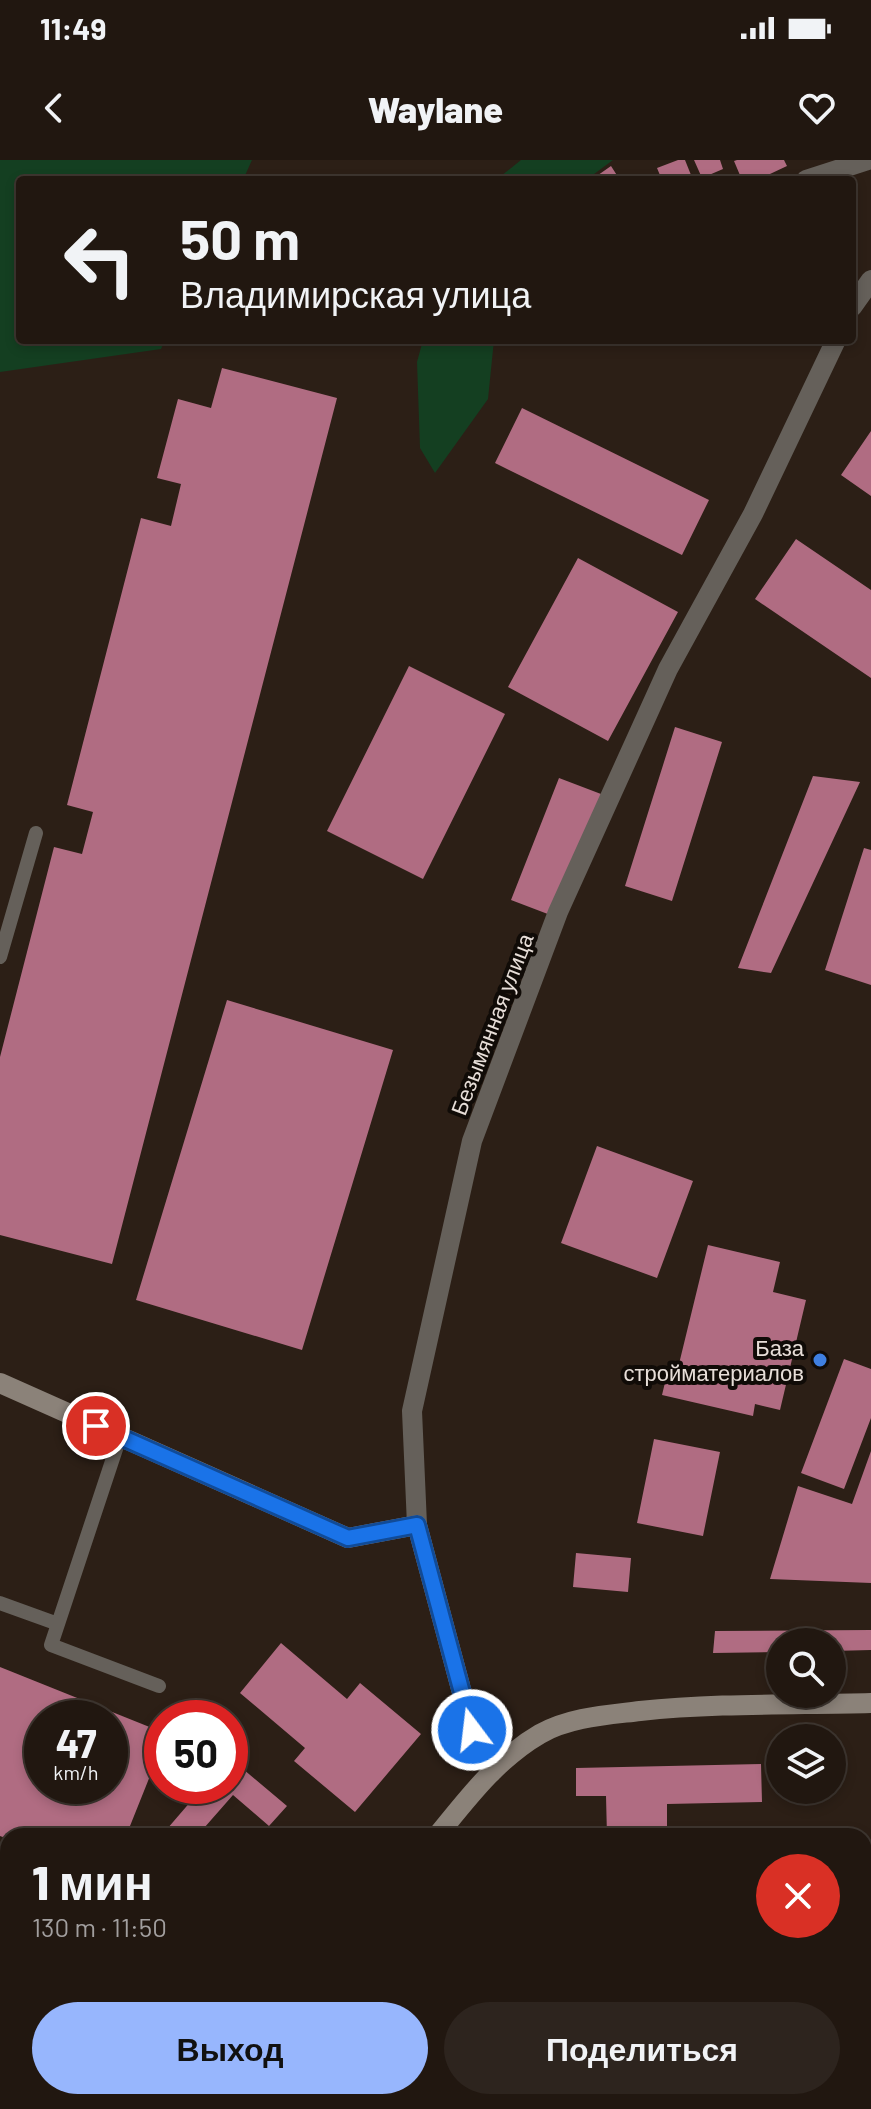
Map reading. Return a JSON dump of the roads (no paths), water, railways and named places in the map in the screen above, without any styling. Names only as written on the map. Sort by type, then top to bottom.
[{"type":"main road","points":[[0,1383],[348,1538],[417,1525]]},
{"type":"main road","name":"Безымянная улица","points":[[417,1525],[472,1730],[497,1767]]},
{"type":"main road","points":[[444,1828],[482,1781],[542,1733],[594,1716],[689,1706],[871,1703]]},
{"type":"street","points":[[818,176],[868,160]]},
{"type":"street","points":[[856,301],[871,280]]},
{"type":"street","name":"Безымянная улица","points":[[417,1525],[412,1411],[472,1141],[558,912],[662,684],[753,514],[834,344]]},
{"type":"lane","points":[[0,957],[36,833]]},
{"type":"lane","points":[[120,1437],[51,1645],[159,1686]]},
{"type":"lane","points":[[0,1603],[58,1624]]},
{"type":"place","name":"База стройматериалов","points":[[820,1360]]}]
